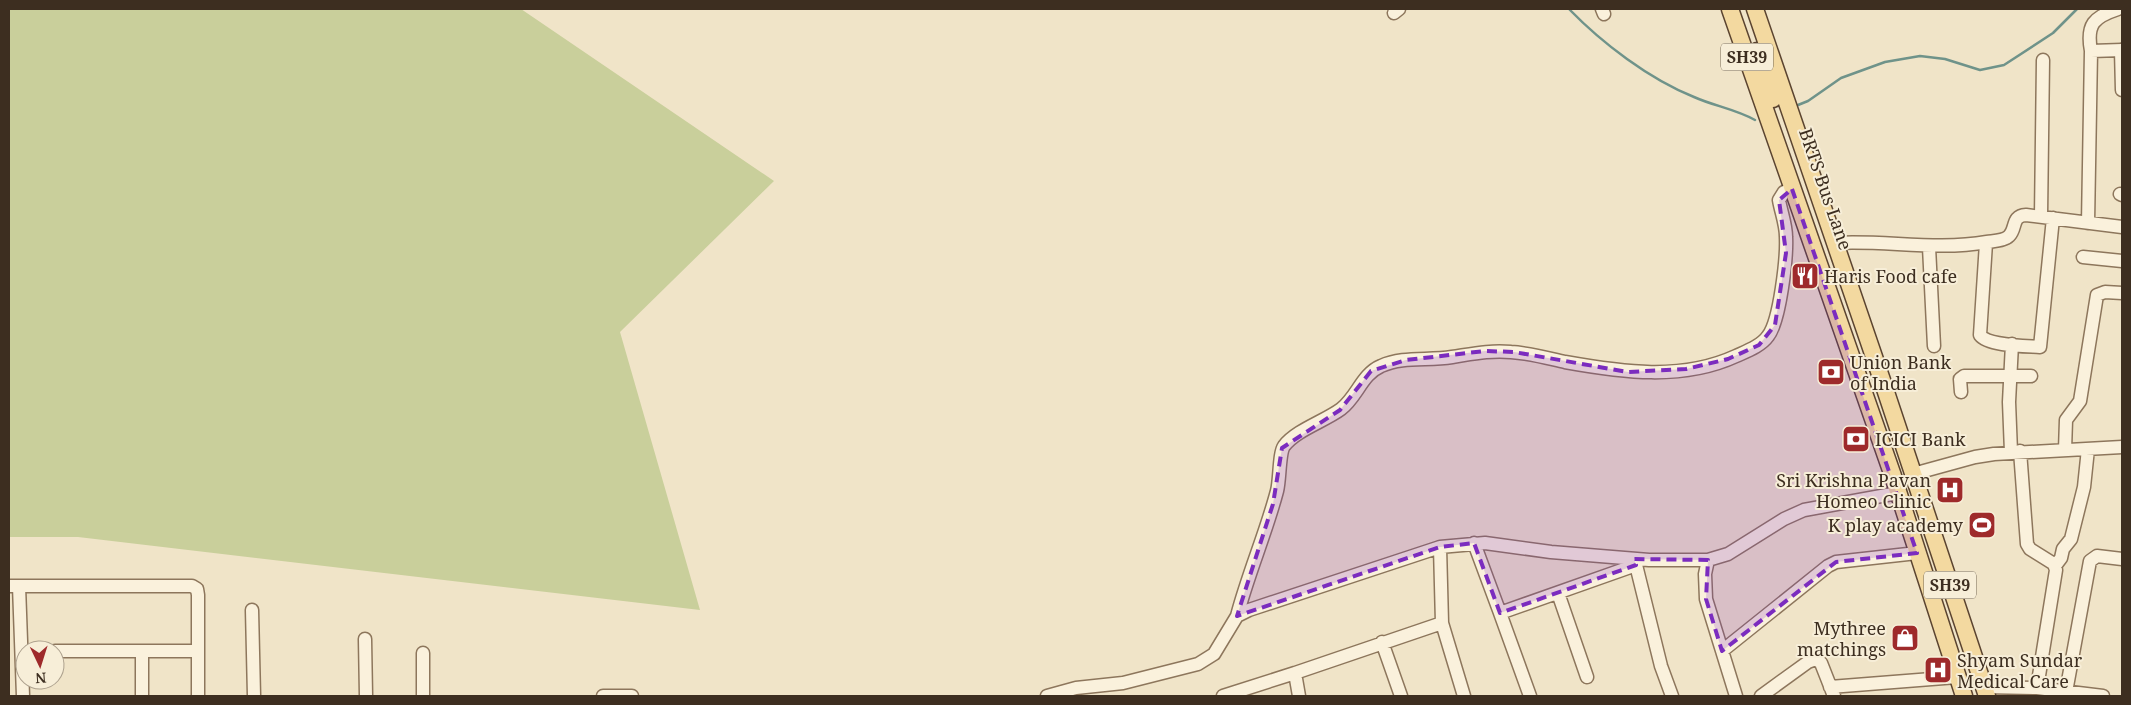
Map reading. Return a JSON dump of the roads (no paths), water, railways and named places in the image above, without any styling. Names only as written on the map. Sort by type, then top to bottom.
[{"type":"main road","name":"SH39","points":[[1730,9],[1898,494],[1964,696]]},
{"type":"main road","name":"BRTS Bus Lane","points":[[1741,9],[1882,416],[1981,693]]},
{"type":"main road","name":"SH39","points":[[1755,9],[1913,474],[1981,693]]},
{"type":"street","points":[[2088,223],[2091,51],[2089,29],[2092,23],[2105,13],[2118,9]]},
{"type":"street","points":[[2091,51],[2122,50],[2122,90]]},
{"type":"street","points":[[1986,243],[1980,335],[1986,340],[2040,347],[2047,217],[2043,60]]},
{"type":"street","points":[[1047,696],[1076,688],[1124,683],[1198,664],[1214,654],[1237,616],[1245,585],[1280,480],[1282,448],[1290,440],[1340,410],[1358,392],[1372,371],[1383,365],[1406,360],[1451,357],[1485,351],[1514,352],[1628,372],[1686,370],[1707,367],[1759,345],[1768,337],[1775,325],[1786,253],[1786,235],[1779,200],[1784,192],[1792,189]]},
{"type":"street","points":[[1835,243],[1887,243],[1929,247],[1986,243],[2010,235],[2016,218],[2020,215],[2122,227]]},
{"type":"street","points":[[1929,247],[1934,346]]},
{"type":"street","points":[[2083,256],[2122,261]]},
{"type":"street","points":[[2065,450],[2066,420],[2074,409],[2097,295],[2105,292],[2122,293]]},
{"type":"street","points":[[2012,344],[2009,406],[2028,544],[2030,549],[2055,566]]},
{"type":"street","points":[[1961,392],[1962,376],[2031,376]]},
{"type":"street","points":[[1913,474],[1975,457],[2015,452],[2122,447]]},
{"type":"street","points":[[2037,688],[2055,566],[2061,558],[2063,549],[2071,539],[2084,487],[2088,449]]},
{"type":"street","points":[[1237,616],[1249,610],[1440,547],[1474,543],[1635,562],[1708,560],[1728,554],[1784,519],[1804,510],[1898,494]]},
{"type":"street","points":[[1474,543],[1530,696]]},
{"type":"street","points":[[1440,547],[1442,623],[1464,696]]},
{"type":"street","points":[[1722,651],[1828,566],[1843,560],[1917,553]]},
{"type":"street","points":[[2066,692],[2090,561],[2097,556],[2122,558]]},
{"type":"street","points":[[1708,560],[1705,574],[1706,599],[1736,696]]},
{"type":"street","points":[[1500,613],[1558,593],[1635,562]]},
{"type":"street","points":[[1635,562],[1661,666],[1672,696]]},
{"type":"street","points":[[21,640],[14,586],[192,586],[197,589],[198,595],[198,696]]},
{"type":"street","points":[[1558,593],[1587,677]]},
{"type":"street","points":[[252,610],[254,696]]},
{"type":"street","points":[[1223,696],[1442,623]]},
{"type":"street","points":[[365,639],[366,696]]},
{"type":"street","points":[[1382,642],[1400,696]]},
{"type":"street","points":[[65,651],[198,651]]},
{"type":"street","points":[[142,651],[142,696]]},
{"type":"street","points":[[423,653],[423,696]]},
{"type":"street","points":[[1761,696],[1814,659],[1818,659],[1821,663],[1832,692],[1958,677]]},
{"type":"street","points":[[1295,673],[1299,696]]},
{"type":"street","points":[[1981,693],[2037,688],[2103,696]]},
{"type":"street","points":[[603,696],[632,696]]},
{"type":"waterway","points":[[1569,9],[1596,35],[1643,70],[1694,97],[1755,120]]},
{"type":"waterway","points":[[1798,105],[1808,101],[1841,78],[1885,62],[1920,56],[1945,59],[1980,70],[2004,65],[2053,33],[2077,9]]},
{"type":"place","name":"Haris Food cafe","points":[[1805,276]]},
{"type":"place","name":"Union Bank of India","points":[[1831,372]]},
{"type":"place","name":"ICICI Bank","points":[[1856,439]]},
{"type":"place","name":"Sri Krishna Pavan Homeo Clinic","points":[[1950,490]]},
{"type":"place","name":"K play academy","points":[[1982,525]]},
{"type":"place","name":"Mythree matchings","points":[[1905,638]]},
{"type":"place","name":"Shyam Sundar Medical Care","points":[[1938,670]]}]
